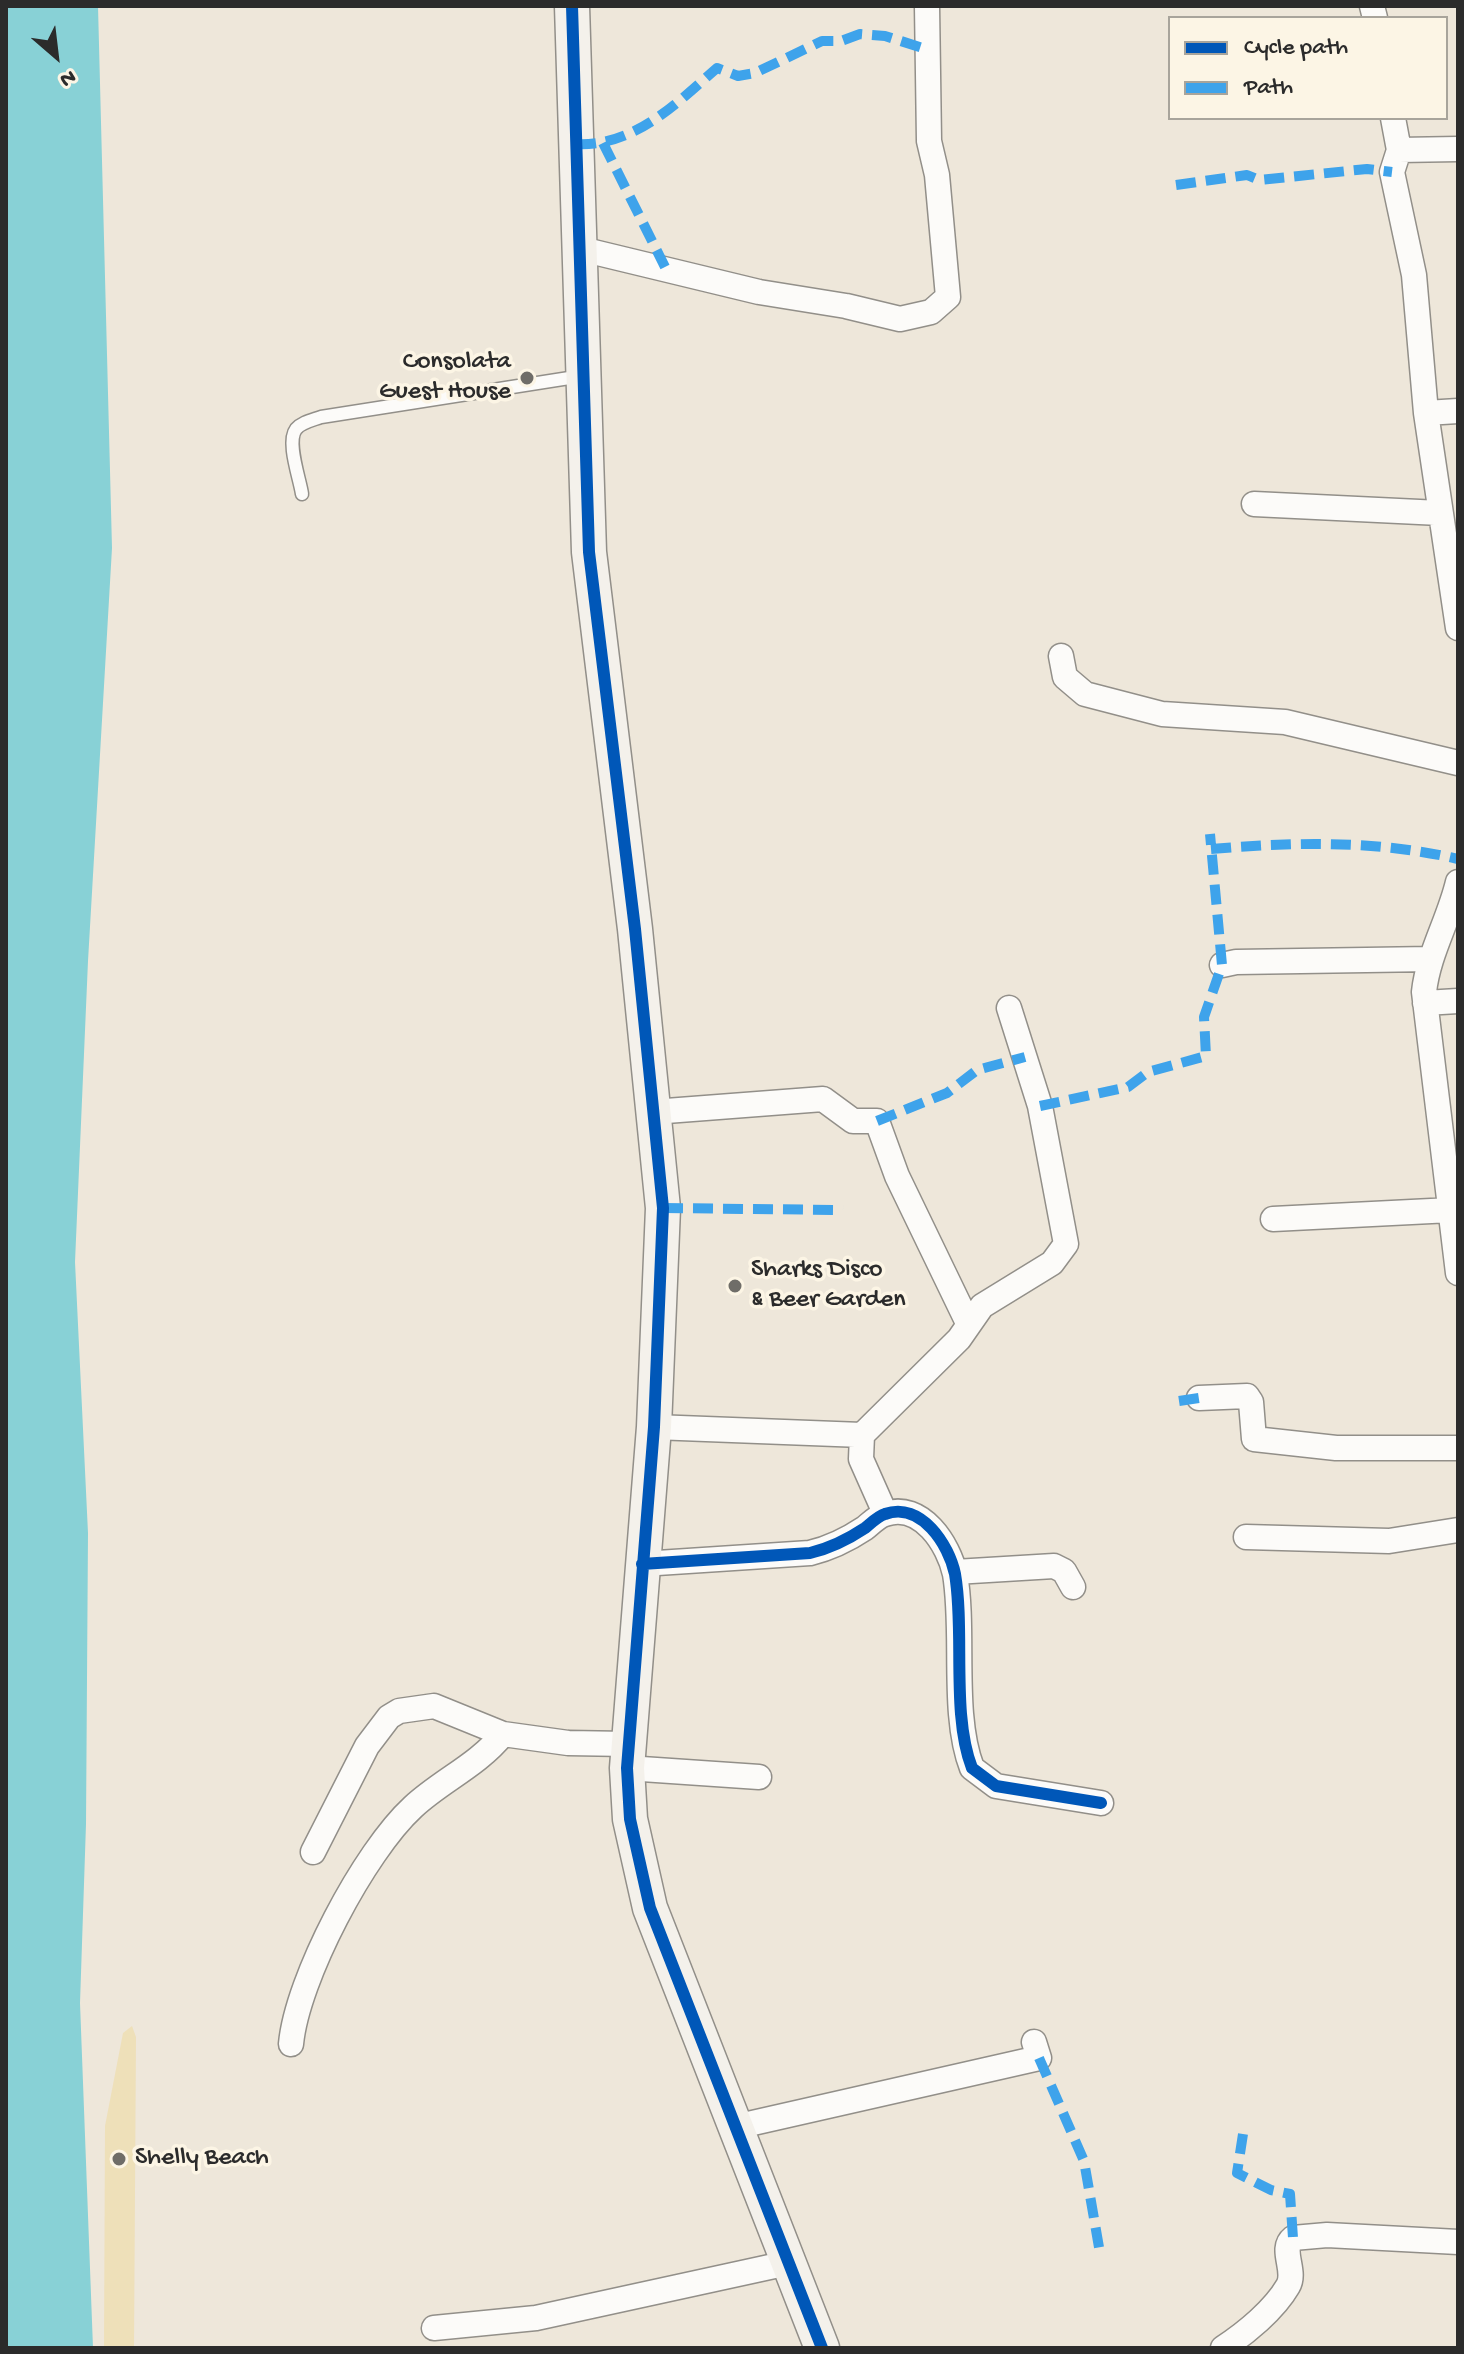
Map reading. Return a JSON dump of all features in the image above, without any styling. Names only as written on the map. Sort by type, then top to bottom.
[{"type":"street","points":[[572,6],[577,248],[589,552],[635,929],[663,1208],[654,1427],[627,1756],[630,1819],[650,1908],[822,2348]]},
{"type":"street","points":[[577,248],[759,292],[846,306],[900,319],[931,312],[948,297],[937,175],[929,141],[927,6]]},
{"type":"street","points":[[1393,120],[1399,150],[1392,172],[1414,275],[1426,413],[1440,513],[1453,557],[1458,628]]},
{"type":"street","points":[[1399,150],[1458,149]]},
{"type":"street","points":[[1426,413],[1458,411]]},
{"type":"street","points":[[1254,504],[1440,513]]},
{"type":"street","points":[[1061,656],[1065,677],[1085,694],[1102,700],[1162,714],[1285,722],[1458,763]]},
{"type":"street","points":[[1458,882],[1451,913],[1431,959],[1425,1003],[1458,1273]]},
{"type":"street","points":[[1222,965],[1236,962],[1431,959]]},
{"type":"street","points":[[1425,1003],[1458,1001]]},
{"type":"street","points":[[885,1513],[861,1459],[862,1435],[959,1339],[982,1306],[1059,1258],[1066,1244],[1040,1106],[1009,1008]]},
{"type":"street","points":[[653,1112],[823,1099],[853,1121],[877,1121],[897,1176],[968,1323]]},
{"type":"street","points":[[1273,1219],[1451,1210]]},
{"type":"street","points":[[1199,1398],[1247,1396],[1251,1402],[1254,1439],[1336,1448],[1458,1448]]},
{"type":"street","points":[[654,1427],[862,1435]]},
{"type":"street","points":[[642,1564],[810,1553],[836,1546],[885,1513],[904,1513],[918,1518],[938,1534],[955,1572],[962,1701],[972,1768],[996,1786],[1101,1803]]},
{"type":"street","points":[[1246,1537],[1389,1541],[1458,1530]]},
{"type":"street","points":[[955,1572],[1054,1566],[1064,1571],[1073,1587]]},
{"type":"street","points":[[313,1852],[350,1775],[389,1717],[415,1706],[434,1706],[503,1734],[759,1777]]},
{"type":"street","points":[[291,2044],[296,2013],[312,1972],[373,1856],[413,1807],[480,1760],[503,1734]]},
{"type":"street","points":[[735,2127],[1039,2058],[1034,2042]]},
{"type":"street","points":[[1226,2347],[1258,2321],[1288,2287],[1292,2278],[1287,2249],[1293,2238],[1327,2235],[1458,2242]]},
{"type":"street","points":[[434,2328],[536,2318],[788,2263]]},
{"type":"lane","points":[[302,494],[293,440],[295,429],[304,423],[321,417],[582,376]]},
{"type":"sand","name":"Shelly Beach","points":[[132,2026],[136,2037],[134,2348],[104,2348],[105,2126],[123,2033]]},
{"type":"water","points":[[6,6],[98,6],[112,548],[88,961],[75,1262],[88,1533],[86,1824],[80,2003],[93,2348],[6,2348]]},
{"type":"marked path","points":[[576,144],[597,143],[636,130],[670,108],[717,68],[738,76],[755,73],[822,41],[841,41],[860,34],[885,36],[926,49]]},
{"type":"marked path","points":[[603,143],[665,267]]},
{"type":"marked path","points":[[1176,185],[1247,175],[1259,180],[1367,169],[1392,172]]},
{"type":"marked path","points":[[1040,1106],[1128,1087],[1148,1072],[1206,1056],[1204,1017],[1222,965],[1210,834]]},
{"type":"marked path","points":[[1211,849],[1335,844],[1396,848],[1458,859]]},
{"type":"marked path","points":[[877,1121],[947,1093],[977,1070],[1025,1057]]},
{"type":"marked path","points":[[663,1208],[843,1210]]},
{"type":"marked path","points":[[1179,1401],[1199,1398]]},
{"type":"marked path","points":[[1039,2058],[1084,2161],[1100,2253]]},
{"type":"marked path","points":[[1243,2134],[1237,2173],[1271,2190],[1290,2194],[1293,2238]]},
{"type":"cycle path","points":[[572,6],[589,552],[635,929],[663,1208],[654,1427],[627,1768],[630,1819],[650,1908],[822,2348]]},
{"type":"cycle path","points":[[642,1564],[810,1553],[845,1540],[882,1515],[898,1512],[910,1514],[931,1528],[940,1539],[955,1574],[962,1723],[972,1768],[996,1786],[1101,1803]]},
{"type":"place","name":"Consolata Guest House","points":[[527,378]]},
{"type":"place","name":"Sharks Disco & Beer Garden","points":[[735,1286]]},
{"type":"place","name":"Shelly Beach","points":[[119,2159]]}]
